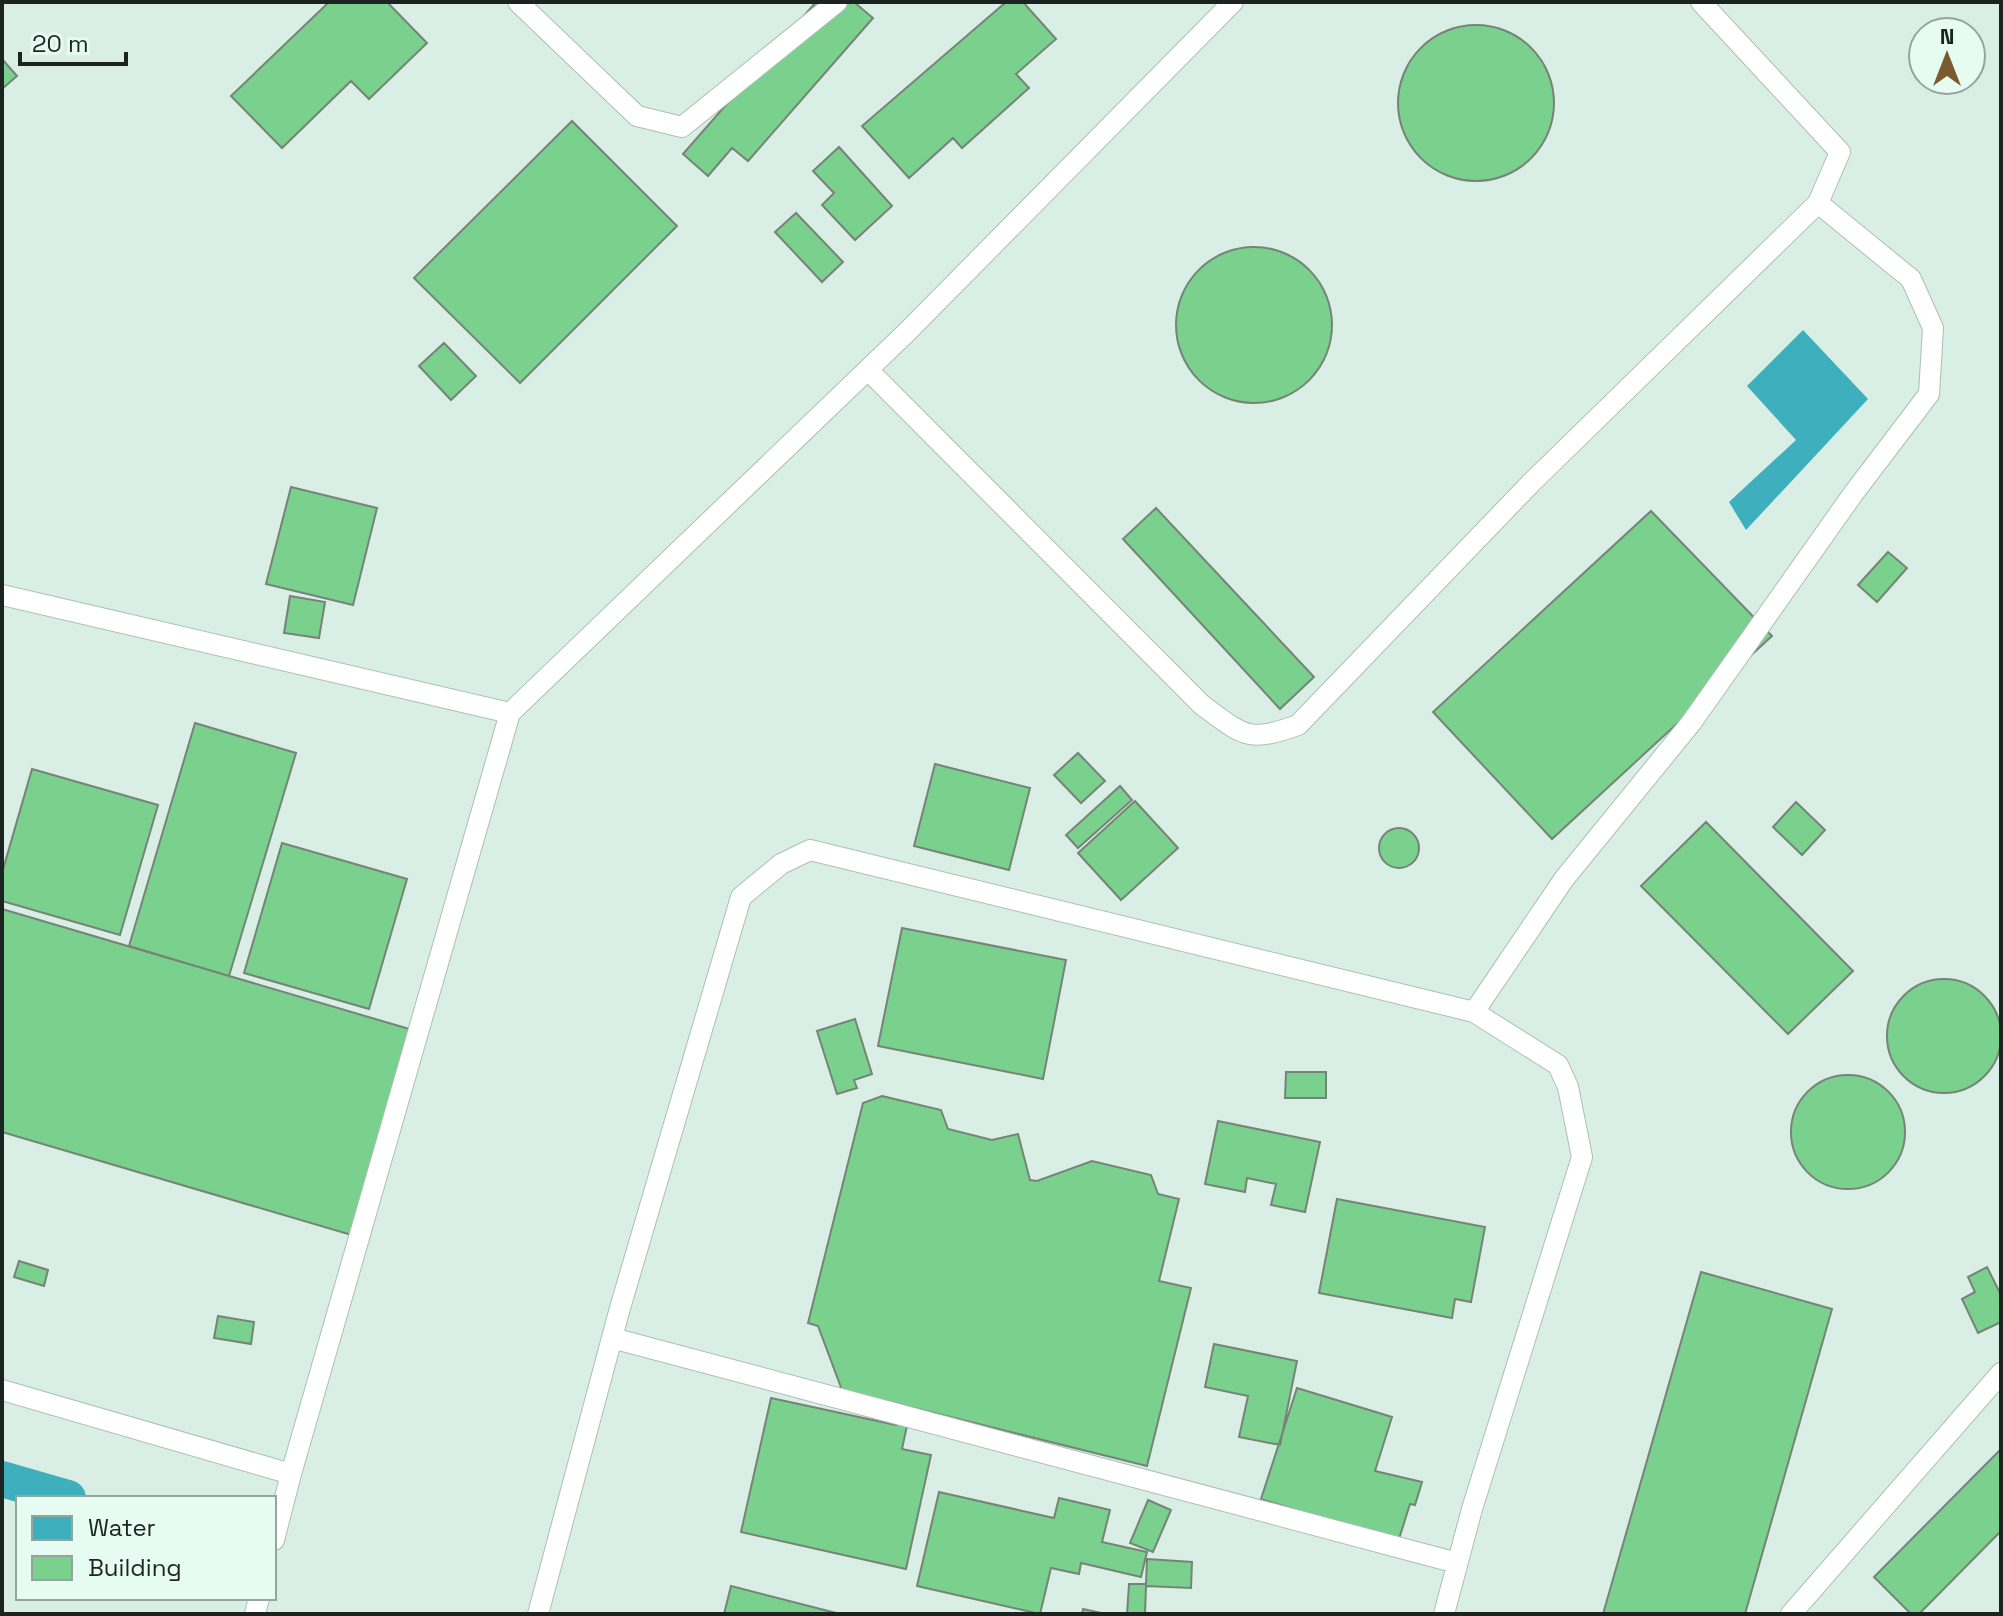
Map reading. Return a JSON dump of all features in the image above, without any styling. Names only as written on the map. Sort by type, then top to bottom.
[{"type":"lane","points":[[518,2],[637,116],[682,127],[837,2]]},
{"type":"lane","points":[[276,1532],[510,713],[868,370],[1233,2]]},
{"type":"lane","points":[[868,370],[1202,705],[1239,732],[1264,737],[1298,725],[1531,483],[1818,203],[1840,152],[1701,2]]},
{"type":"lane","points":[[1474,1012],[1564,879],[1691,723],[1853,494],[1929,394],[1933,328],[1911,279],[1818,203]]},
{"type":"lane","points":[[2,595],[510,713]]},
{"type":"lane","points":[[538,1614],[612,1338],[741,897],[781,864],[810,850],[1474,1012],[1558,1065],[1568,1087],[1582,1157],[1444,1614]]},
{"type":"lane","points":[[612,1338],[1457,1563]]},
{"type":"lane","points":[[1791,1614],[2001,1373]]},
{"type":"lane","points":[[2,1390],[291,1474]]},
{"type":"water","points":[[1803,330],[1868,399],[1746,530],[1729,502],[1796,440],[1747,386]]},
{"type":"building","points":[[329,2],[387,2],[427,43],[369,99],[351,81],[282,148],[231,96]]},
{"type":"building","points":[[816,2],[854,2],[873,18],[748,161],[732,148],[708,176],[683,154]]},
{"type":"building","points":[[1006,2],[1023,2],[1056,39],[1016,74],[1029,88],[962,148],[953,138],[909,178],[862,126]]},
{"type":"building","points":[[1476,25],[1506,31],[1531,48],[1548,73],[1554,103],[1548,133],[1531,158],[1506,175],[1476,181],[1446,175],[1421,158],[1404,133],[1398,103],[1404,73],[1421,48],[1446,31]]},
{"type":"building","points":[[2,59],[17,76],[2,89]]},
{"type":"building","points":[[572,121],[677,226],[520,383],[414,278]]},
{"type":"building","points":[[839,147],[892,206],[855,240],[822,205],[834,193],[813,171]]},
{"type":"building","points":[[796,213],[843,262],[822,282],[775,232]]},
{"type":"building","points":[[1254,247],[1284,253],[1309,270],[1326,295],[1332,325],[1326,355],[1309,380],[1284,397],[1254,403],[1224,397],[1199,380],[1182,355],[1176,325],[1182,295],[1199,270],[1224,253]]},
{"type":"building","points":[[444,343],[476,376],[451,400],[419,366]]},
{"type":"building","points":[[291,487],[377,508],[353,605],[266,584]]},
{"type":"building","points":[[1156,508],[1314,677],[1280,709],[1123,539]]},
{"type":"building","points":[[1651,511],[1772,636],[1552,839],[1433,712]]},
{"type":"building","points":[[1888,552],[1907,568],[1877,602],[1858,585]]},
{"type":"building","points":[[290,596],[325,602],[319,638],[284,633]]},
{"type":"building","points":[[195,723],[296,753],[229,976],[129,946]]},
{"type":"building","points":[[1078,753],[1105,781],[1081,803],[1054,775]]},
{"type":"building","points":[[935,764],[1030,788],[1009,870],[914,846]]},
{"type":"building","points":[[32,769],[158,805],[120,935],[2,901],[2,873]]},
{"type":"building","points":[[1120,786],[1132,800],[1078,848],[1066,835]]},
{"type":"building","points":[[1135,801],[1178,848],[1121,900],[1078,853]]},
{"type":"building","points":[[1796,802],[1825,830],[1802,855],[1773,827]]},
{"type":"building","points":[[1706,822],[1853,971],[1788,1034],[1641,886]]},
{"type":"building","points":[[1399,828],[1413,834],[1419,848],[1413,862],[1399,868],[1385,862],[1379,848],[1385,834]]},
{"type":"building","points":[[282,843],[407,879],[369,1009],[244,973]]},
{"type":"building","points":[[2,909],[416,1031],[355,1236],[2,1132]]},
{"type":"building","points":[[902,928],[1066,960],[1043,1079],[878,1046]]},
{"type":"building","points":[[1944,979],[1966,984],[1984,996],[1996,1014],[2001,1036],[1996,1058],[1984,1076],[1966,1088],[1944,1093],[1922,1088],[1904,1076],[1892,1058],[1887,1036],[1892,1014],[1904,996],[1922,984]]},
{"type":"building","points":[[855,1019],[872,1074],[854,1080],[857,1088],[837,1094],[817,1031]]},
{"type":"building","points":[[1286,1072],[1326,1072],[1326,1098],[1285,1098]]},
{"type":"building","points":[[1848,1075],[1870,1079],[1888,1092],[1901,1110],[1905,1132],[1901,1154],[1888,1172],[1870,1185],[1848,1189],[1826,1185],[1808,1172],[1795,1154],[1791,1132],[1795,1110],[1808,1092],[1826,1079]]},
{"type":"building","points":[[882,1096],[941,1110],[948,1129],[992,1140],[1018,1134],[1030,1180],[1037,1181],[1092,1161],[1151,1175],[1158,1194],[1179,1199],[1159,1281],[1191,1288],[1147,1466],[842,1390],[818,1326],[808,1323],[863,1103]]},
{"type":"building","points":[[1218,1121],[1320,1142],[1305,1212],[1271,1205],[1276,1184],[1247,1178],[1245,1192],[1205,1184]]},
{"type":"building","points":[[1337,1199],[1485,1227],[1471,1302],[1455,1299],[1452,1318],[1319,1293]]},
{"type":"building","points":[[19,1261],[48,1270],[44,1286],[14,1277]]},
{"type":"building","points":[[1987,1267],[2001,1295],[2001,1322],[1978,1333],[1962,1299],[1975,1292],[1968,1277]]},
{"type":"building","points":[[1701,1272],[1832,1309],[1745,1614],[1603,1614]]},
{"type":"building","points":[[218,1316],[254,1322],[251,1344],[214,1338]]},
{"type":"building","points":[[1214,1344],[1297,1361],[1280,1445],[1239,1437],[1248,1396],[1205,1387]]},
{"type":"building","points":[[1297,1388],[1392,1417],[1375,1471],[1422,1482],[1415,1505],[1410,1504],[1398,1542],[1261,1499]]},
{"type":"building","points":[[771,1398],[896,1425],[898,1419],[908,1421],[902,1449],[931,1455],[906,1569],[741,1532]]},
{"type":"building","points":[[2001,1449],[2001,1531],[1919,1614],[1911,1614],[1874,1577]]},
{"type":"building","points":[[939,1492],[1054,1518],[1059,1498],[1110,1510],[1102,1542],[1147,1552],[1141,1577],[1081,1563],[1079,1574],[1051,1568],[1040,1614],[917,1586]]},
{"type":"building","points":[[1148,1500],[1171,1510],[1153,1552],[1130,1543]]},
{"type":"building","points":[[1147,1559],[1192,1562],[1191,1588],[1146,1586],[1145,1614],[1127,1614],[1129,1584],[1146,1584]]},
{"type":"building","points":[[731,1586],[840,1614],[724,1614]]},
{"type":"building","points":[[1083,1609],[1106,1614],[1082,1614]]},
{"type":"waterway","points":[[2,1479],[61,1496]]}]
